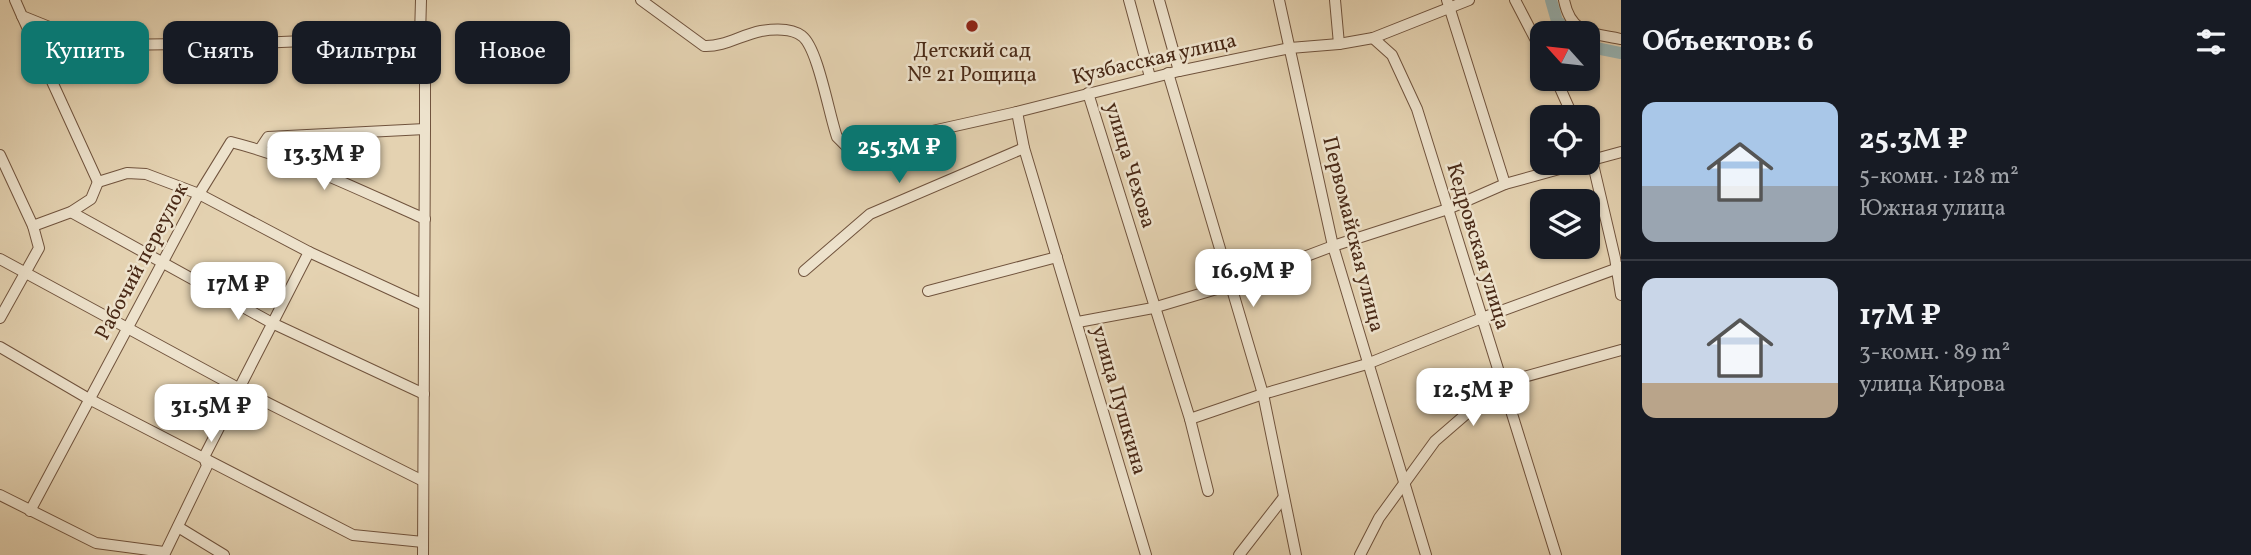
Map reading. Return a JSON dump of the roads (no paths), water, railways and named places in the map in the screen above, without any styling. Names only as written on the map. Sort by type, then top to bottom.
[{"type":"street","points":[[15,0],[98,182],[91,199],[71,212],[33,226]]},
{"type":"street","points":[[420,21],[421,0]]},
{"type":"street","name":"Кузбасская улица","points":[[641,0],[704,46],[714,46],[767,30],[800,34],[812,49],[835,132],[846,146],[858,149],[1168,73],[1290,48],[1373,38],[1448,3],[1469,0]]},
{"type":"street","points":[[1129,0],[1150,77]]},
{"type":"street","points":[[1159,0],[1179,71]]},
{"type":"street","name":"Первомайская улица","points":[[1279,0],[1333,246],[1426,555]]},
{"type":"street","points":[[1335,0],[1339,44]]},
{"type":"street","points":[[1515,0],[1530,29]]},
{"type":"street","points":[[1564,0],[1571,20],[1584,33],[1621,39]]},
{"type":"street","points":[[1448,3],[1505,184]]},
{"type":"street","points":[[22,16],[69,35],[111,46],[292,42]]},
{"type":"street","name":"Кедровская улица","points":[[1373,38],[1392,55],[1417,109],[1556,555]]},
{"type":"street","points":[[1168,73],[1263,394],[1296,555]]},
{"type":"street","points":[[423,555],[425,84]]},
{"type":"street","name":"улица Чехова","points":[[1088,93],[1190,419],[1208,491]]},
{"type":"street","name":"улица Пушкина","points":[[1017,112],[1024,148],[1146,555]]},
{"type":"street","points":[[425,129],[268,137],[260,149],[425,219]]},
{"type":"street","name":"Рабочий переулок","points":[[30,511],[199,194],[231,142],[260,149]]},
{"type":"street","points":[[804,271],[870,214],[1024,148]]},
{"type":"street","points":[[1600,157],[1621,152]]},
{"type":"street","points":[[0,155],[33,226],[38,248],[0,318]]},
{"type":"street","points":[[98,182],[127,173],[146,174],[199,194],[309,252],[424,304]]},
{"type":"street","points":[[1078,322],[1156,307],[1230,285],[1333,246],[1448,209],[1505,184],[1538,175]]},
{"type":"street","points":[[1594,175],[1619,267],[1621,295]]},
{"type":"street","points":[[71,212],[272,323],[424,394]]},
{"type":"street","points":[[0,495],[96,543],[164,553],[207,466],[204,457],[309,252]]},
{"type":"street","points":[[928,291],[1057,257]]},
{"type":"street","points":[[0,259],[240,389],[423,481]]},
{"type":"street","points":[[1190,419],[1263,394],[1367,364],[1619,267]]},
{"type":"street","points":[[0,348],[89,399],[353,535],[423,542]]},
{"type":"street","points":[[1360,555],[1379,518],[1435,441],[1502,383],[1621,350]]},
{"type":"street","points":[[1239,555],[1284,497]]},
{"type":"street","points":[[178,527],[224,555]]},
{"type":"waterway","points":[[1551,0],[1557,21]]},
{"type":"waterway","points":[[1600,49],[1621,53]]},
{"type":"place","name":"Детский сад № 21 Рощица","points":[[972,26]]}]
